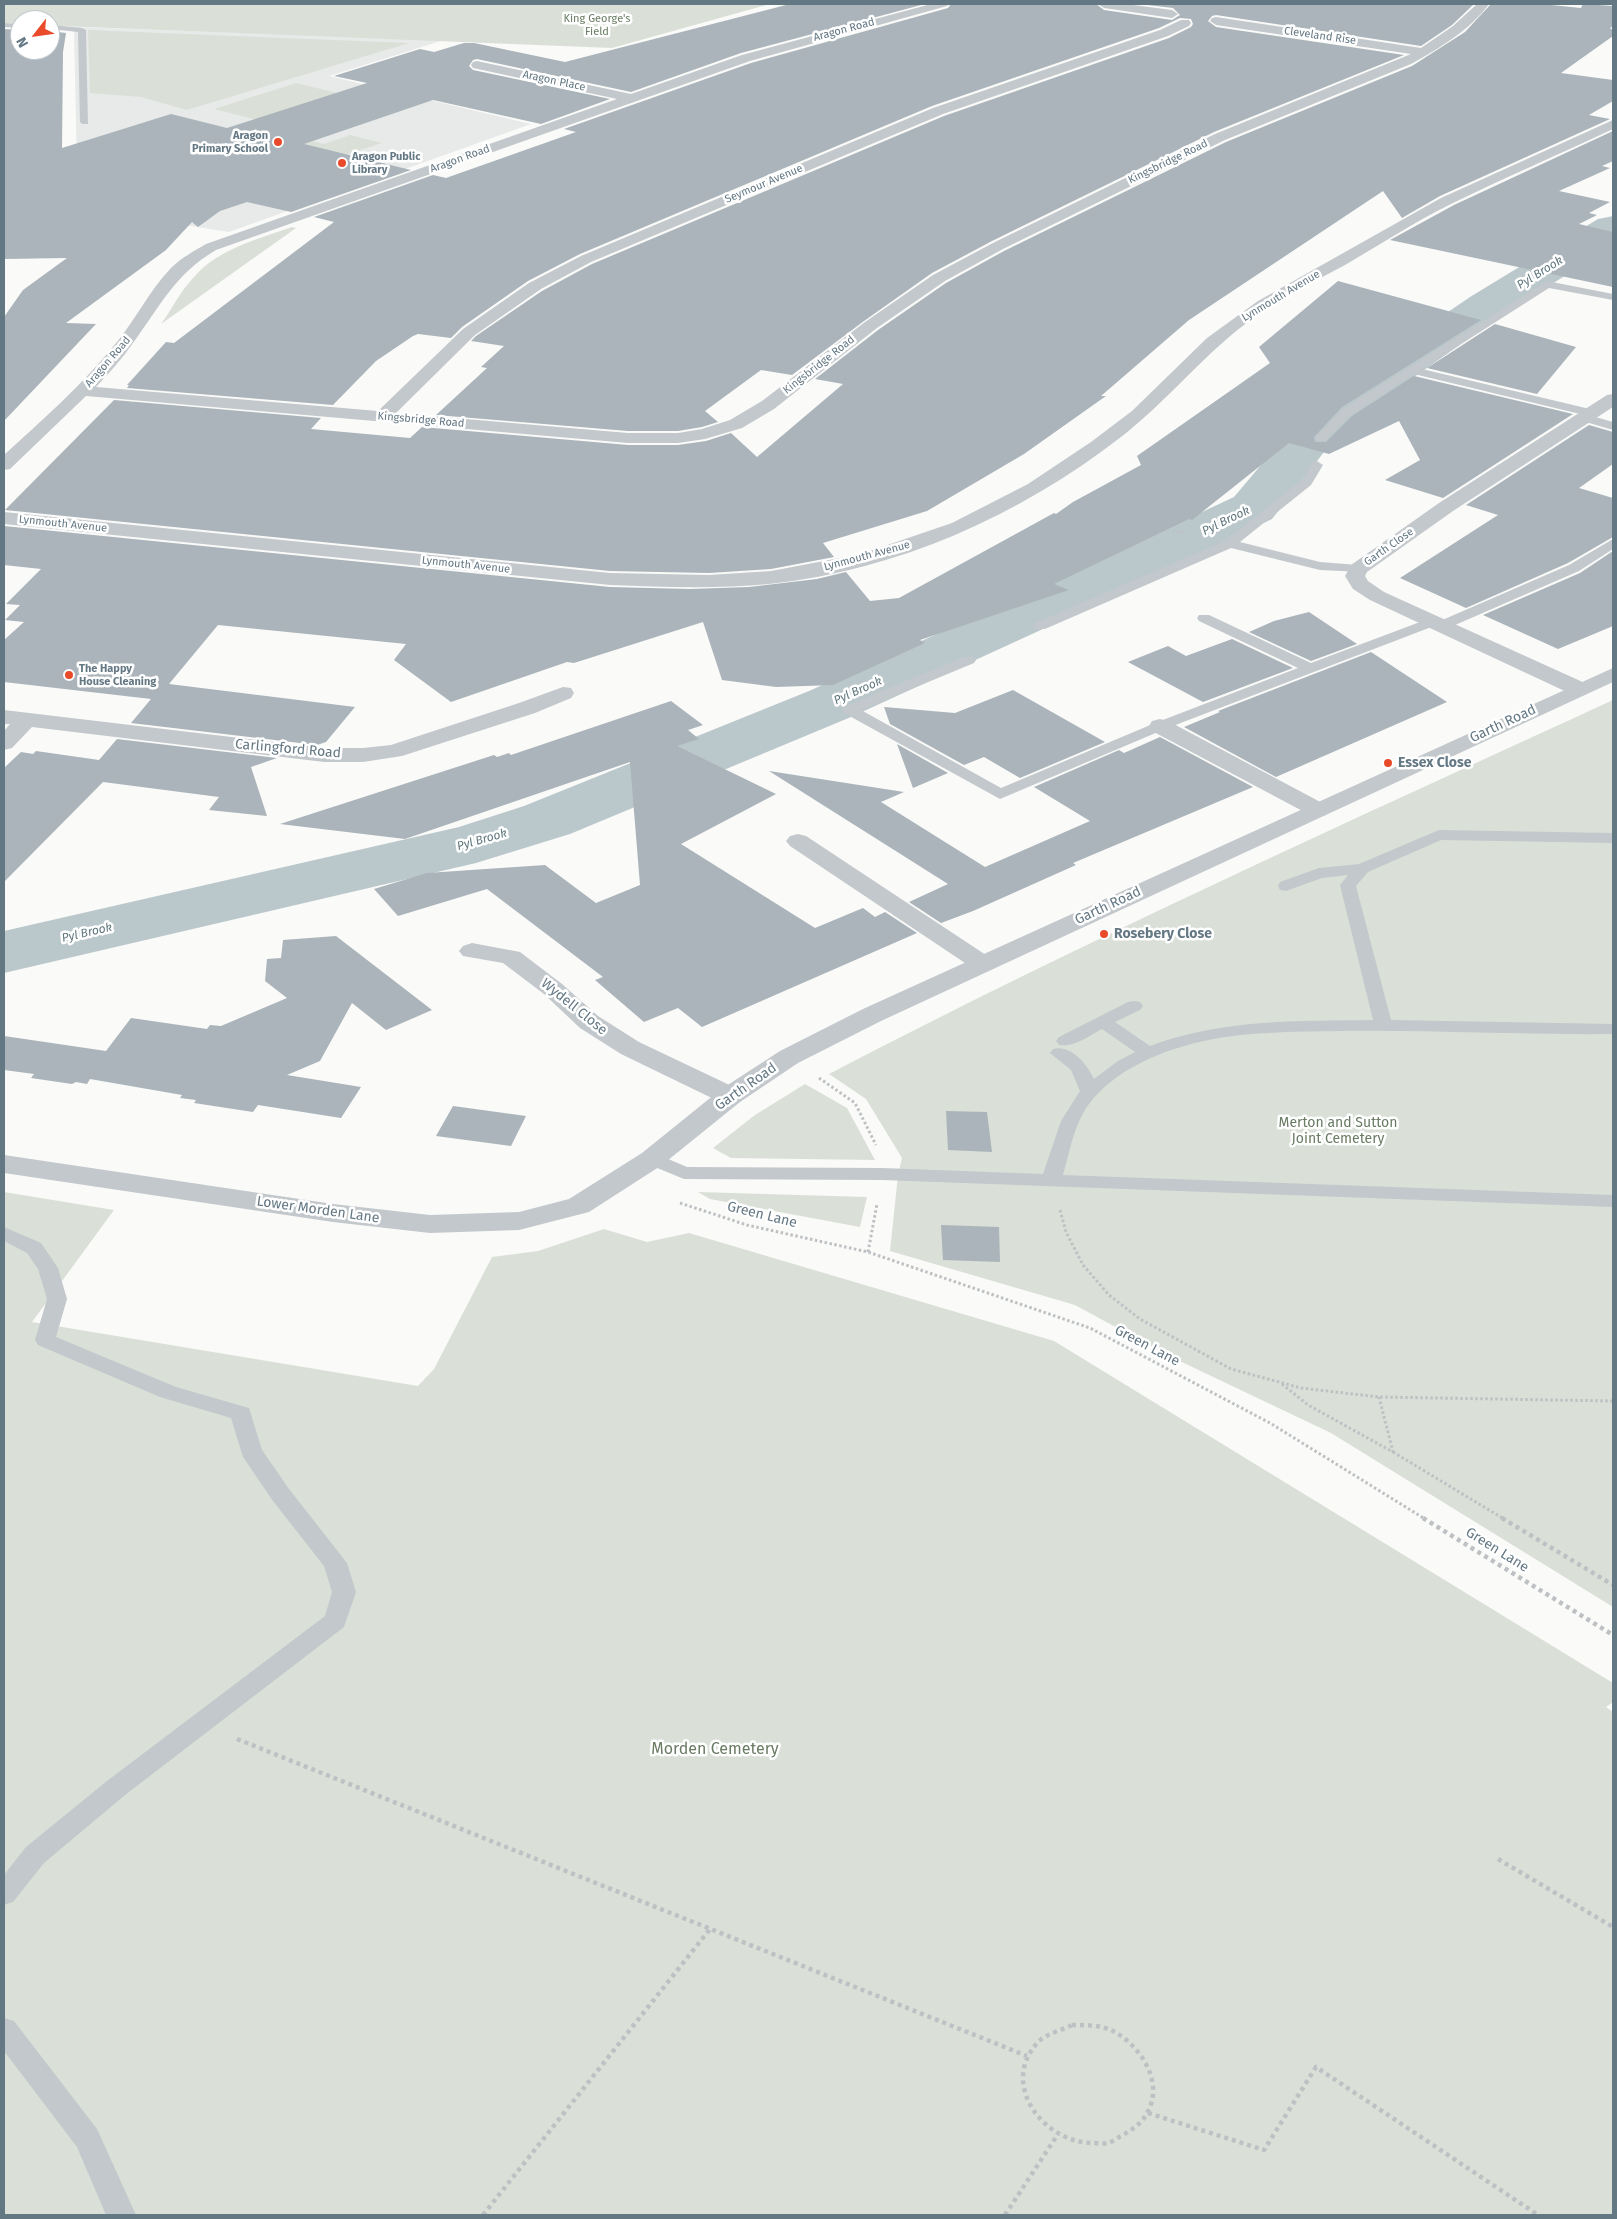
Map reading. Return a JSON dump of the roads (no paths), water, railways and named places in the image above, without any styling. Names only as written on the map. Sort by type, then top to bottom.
[{"type":"street","name":"Aragon Road","points":[[4,465],[83,391],[132,335],[176,272],[189,260],[211,247],[746,58],[943,4]]},
{"type":"street","points":[[1104,4],[1172,14],[1169,18],[1188,17]]},
{"type":"street","name":"Kingsbridge Road","points":[[83,391],[628,438],[678,438],[722,430],[768,405],[871,325],[947,274],[998,246],[1220,137],[1363,80],[1424,52],[1461,24],[1483,4]]},
{"type":"street","name":"Seymour Avenue","points":[[383,416],[469,332],[536,286],[586,259],[938,111],[1148,39],[1188,17],[1207,20]]},
{"type":"street","name":"Cleveland Rise","points":[[1207,20],[1424,52]]},
{"type":"street","name":"Aragon Place","points":[[477,65],[631,98]]},
{"type":"street","name":"Lynmouth Avenue","points":[[4,518],[610,579],[675,582],[743,580],[802,573],[841,564],[946,532],[984,516],[1015,499],[1112,436],[1140,414],[1208,346],[1242,318],[1264,304],[1446,201],[1613,124]]},
{"type":"street","name":"Garth Close","points":[[1579,689],[1377,596],[1360,585],[1355,576],[1358,568],[1446,507],[1613,399]]},
{"type":"street","name":"Garth Road","points":[[625,1177],[652,1159],[730,1096],[789,1057],[872,1015],[1613,674]]},
{"type":"street","name":"Carlingford Road","points":[[4,717],[324,755],[362,755],[394,751],[527,708],[563,693]]},
{"type":"street","points":[[4,743],[27,720]]},
{"type":"street","points":[[1160,726],[1318,810]]},
{"type":"street","points":[[798,841],[983,964]]},
{"type":"street","name":"Wydell Close","points":[[472,951],[511,957],[553,989],[589,1022],[621,1043],[730,1096]]},
{"type":"street","name":"Lower Morden Lane","points":[[4,1164],[333,1213],[430,1224],[519,1221],[579,1206],[625,1177]]},
{"type":"lane","points":[[60,28],[82,30],[85,122]]},
{"type":"lane","points":[[1321,438],[1347,412],[1547,284],[1613,298]]},
{"type":"lane","points":[[1412,370],[1586,415],[1613,426]]},
{"type":"lane","points":[[1040,626],[1230,544],[1307,482],[1318,465]]},
{"type":"lane","points":[[969,660],[849,710],[1000,794],[1160,726],[1437,624],[1574,568],[1613,543]]},
{"type":"lane","points":[[1230,544],[1320,566],[1358,568]]},
{"type":"lane","points":[[1204,618],[1311,669]]},
{"type":"lane","points":[[1286,886],[1319,874],[1362,869],[1439,835],[1613,838]]},
{"type":"lane","points":[[1362,869],[1348,884],[1383,1026]]},
{"type":"lane","points":[[1090,1092],[1079,1067],[1062,1047],[1134,1006]]},
{"type":"lane","points":[[1103,1022],[1147,1052]]},
{"type":"lane","points":[[1051,1180],[1069,1122],[1090,1092],[1130,1061],[1147,1052],[1186,1040],[1244,1029],[1383,1026],[1613,1029]]},
{"type":"lane","points":[[652,1159],[684,1173],[882,1174],[1613,1201]]},
{"type":"lane","points":[[4,1233],[34,1248],[48,1268],[57,1299],[45,1340],[168,1392],[241,1413],[252,1452],[281,1495],[335,1563],[344,1592],[336,1621],[116,1788],[35,1854],[4,1894]]},
{"type":"lane","points":[[4,2030],[86,2138],[121,2215]]},
{"type":"waterway","name":"Pyl Brook","points":[[4,952],[476,843],[547,820],[830,704],[1047,606],[1253,508],[1321,424],[1342,406],[1486,306],[1613,228]]},
{"type":"place","name":"Aragon Primary School","points":[[278,142]]},
{"type":"place","name":"Aragon Public Library","points":[[342,163]]},
{"type":"place","name":"The Happy House Cleaning","points":[[69,675]]},
{"type":"place","name":"Essex Close","points":[[1388,763]]},
{"type":"place","name":"Rosebery Close","points":[[1104,934]]},
{"type":"park label","name":"King George's Field","points":[[597,25]]},
{"type":"park label","name":"Merton and Sutton Joint Cemetery","points":[[1338,1132]]},
{"type":"park label","name":"Morden Cemetery","points":[[715,1750]]}]
